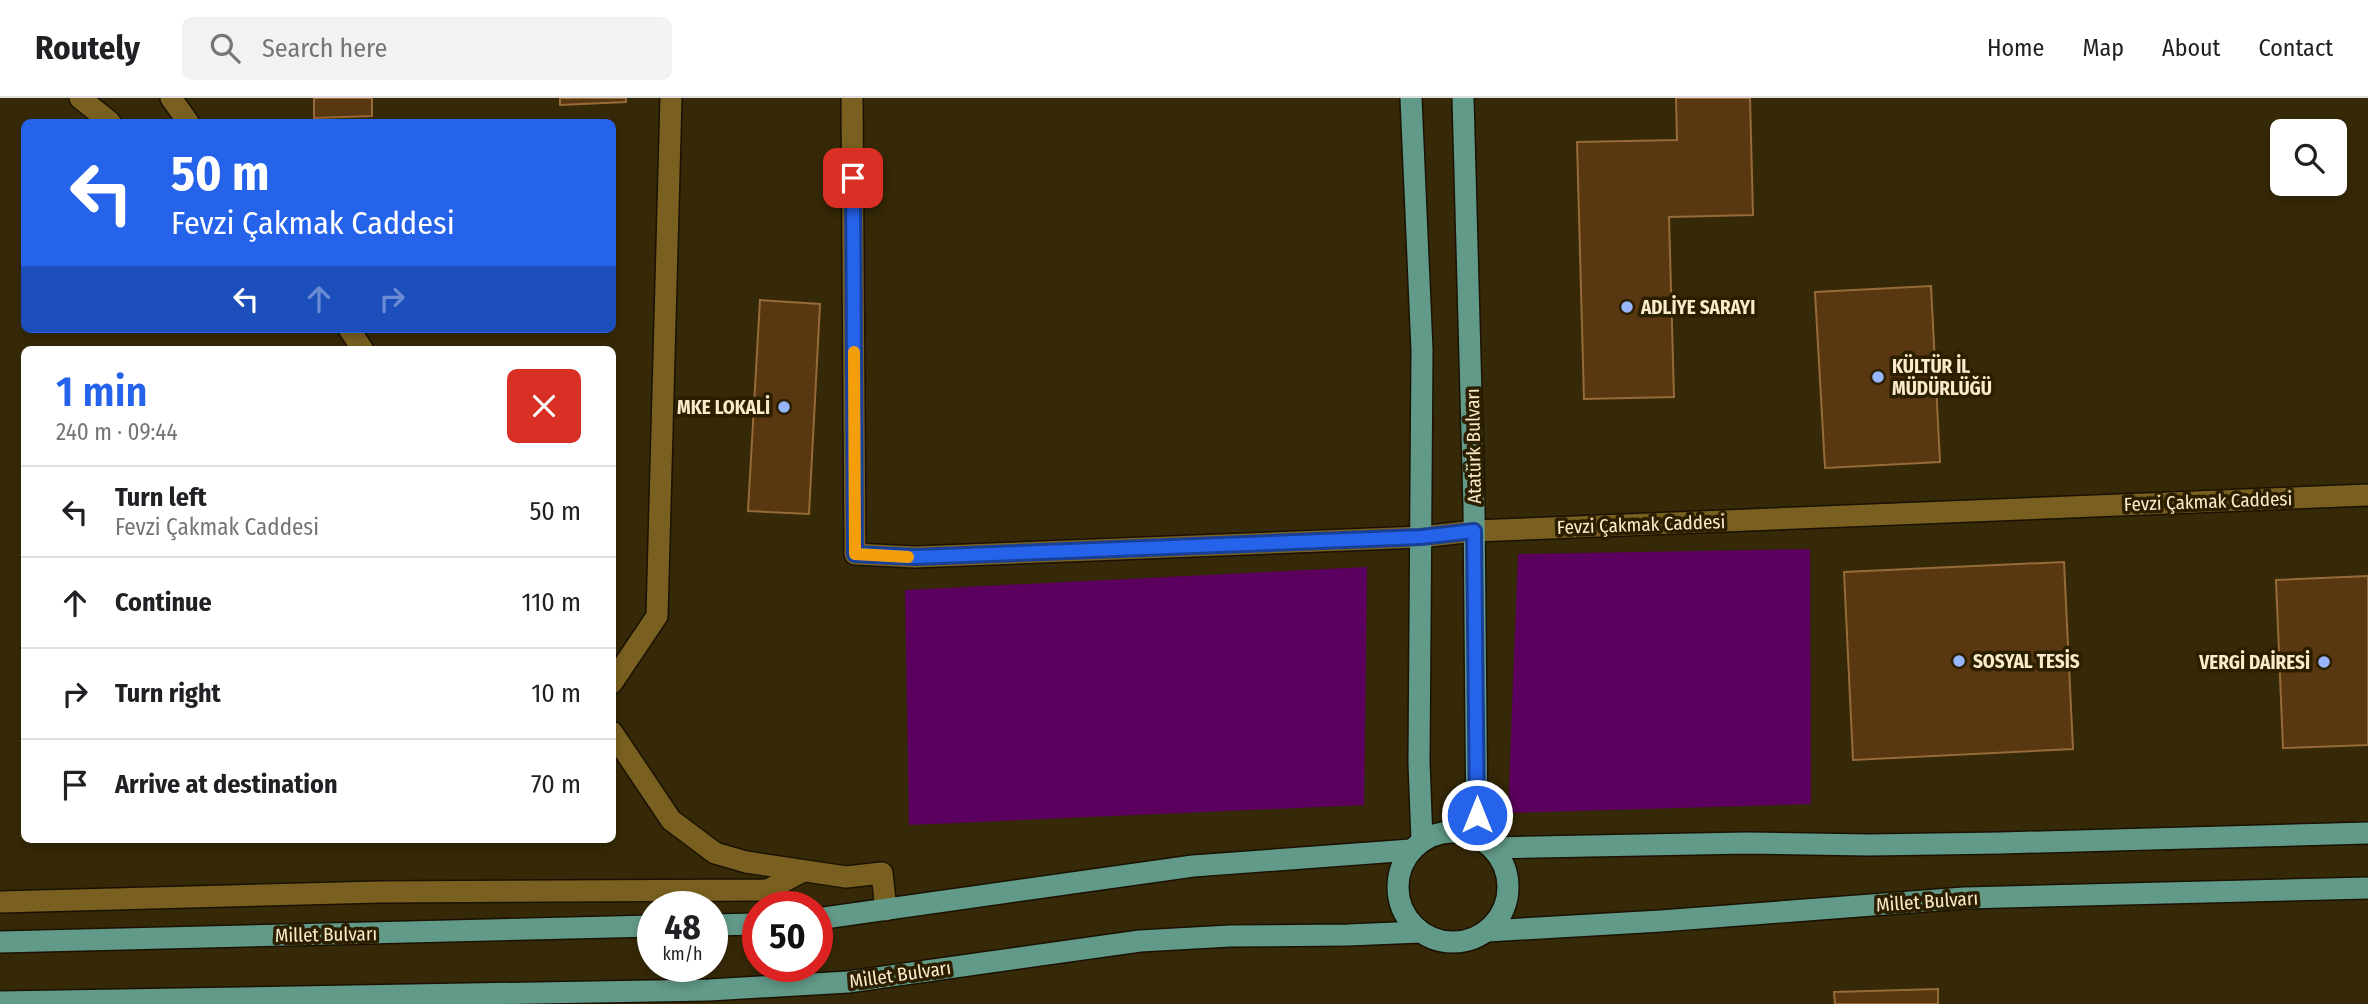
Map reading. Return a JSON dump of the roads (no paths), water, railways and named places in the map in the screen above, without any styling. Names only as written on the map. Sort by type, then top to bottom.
[{"type":"main road","points":[[1411,98],[1422,350],[1419,763],[1417,845],[1400,868],[1397,886],[1407,919],[1420,932]]},
{"type":"main road","name":"Atatürk Bulvarı","points":[[1463,98],[1484,842]]},
{"type":"main road","points":[[833,917],[1193,866],[1417,845],[1439,833],[1458,832],[1484,842],[1975,843],[2368,833]]},
{"type":"main road","points":[[1484,842],[1503,863],[1508,881],[1506,900],[1499,918],[1487,931]]},
{"type":"main road","name":"Millet Bulvarı","points":[[0,1002],[709,990],[848,982],[1140,941],[1230,936],[1420,932],[1436,940],[1454,943],[1487,931],[1964,898],[2368,888]]},
{"type":"main road","name":"Millet Bulvarı","points":[[0,942],[637,926]]},
{"type":"street","points":[[80,98],[106,119]]},
{"type":"street","points":[[171,98],[186,119]]},
{"type":"street","points":[[616,677],[657,616],[671,98]]},
{"type":"street","name":"Fevzi Çakmak Caddesi","points":[[852,98],[855,554],[915,557],[1421,537],[1474,531],[2368,495]]},
{"type":"street","points":[[616,738],[671,820],[715,853],[746,862],[846,877],[882,873],[886,910]]},
{"type":"street","points":[[0,902],[379,892],[768,890],[803,871]]},
{"type":"place","name":"ADLİYE SARAYI","points":[[1627,307]]},
{"type":"place","name":"KÜLTÜR İL MÜDÜRLÜĞÜ","points":[[1878,377]]},
{"type":"place","name":"MKE LOKALİ","points":[[784,407]]},
{"type":"place","name":"SOSYAL TESİS","points":[[1959,661]]},
{"type":"place","name":"VERGİ DAİRESİ","points":[[2324,662]]}]
